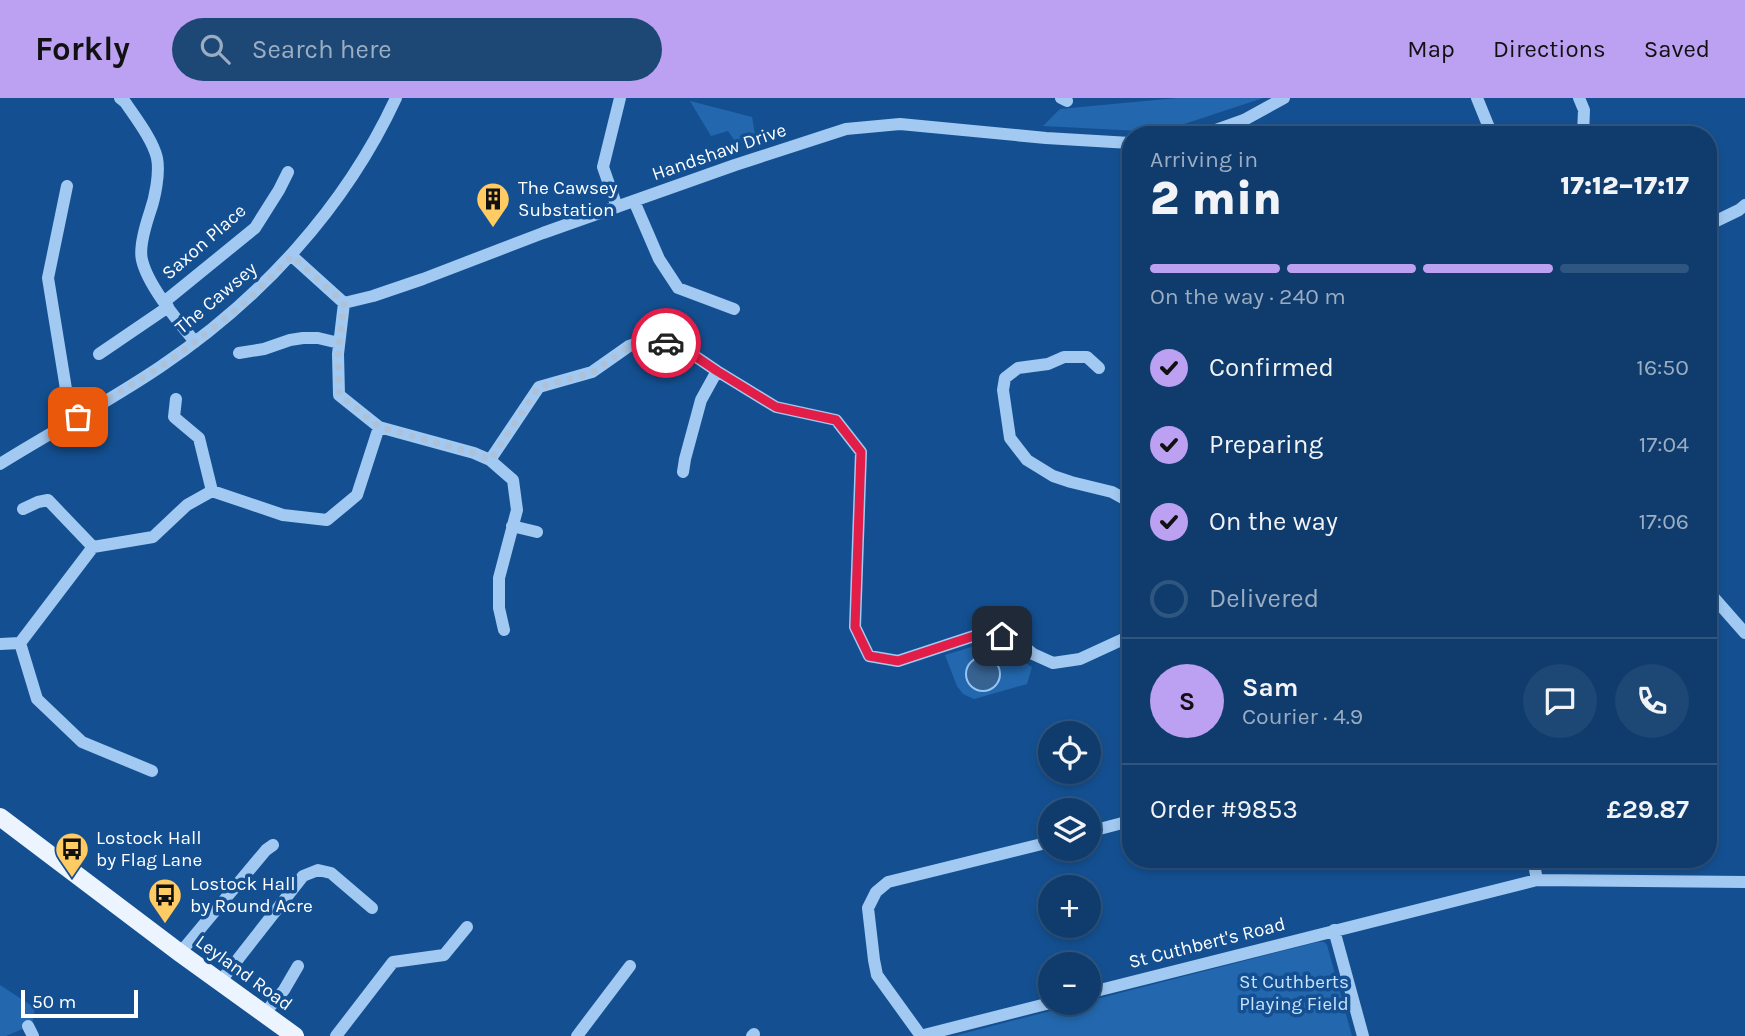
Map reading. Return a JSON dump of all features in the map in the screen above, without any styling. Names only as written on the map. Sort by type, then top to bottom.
[{"type":"main road","name":"Leyland Road","points":[[0,817],[295,1036]]},
{"type":"street","name":"Saxon Place","points":[[120,98],[145,131],[157,158],[156,184],[145,226],[141,258],[154,286],[195,342]]},
{"type":"street","name":"The Cawsey","points":[[0,464],[160,367],[246,302],[292,256],[327,212],[359,165],[396,98]]},
{"type":"street","points":[[617,207],[603,167],[620,98]]},
{"type":"street","points":[[1227,126],[1284,98]]},
{"type":"street","points":[[1477,98],[1488,126]]},
{"type":"street","points":[[1579,98],[1584,110],[1583,126]]},
{"type":"street","name":"Handshaw Drive","points":[[344,303],[423,279],[735,165],[846,129],[900,124],[1122,143]]},
{"type":"street","name":"Saxon Place","points":[[99,354],[166,304],[255,228],[288,172]]},
{"type":"street","points":[[67,186],[48,278],[66,389],[78,417]]},
{"type":"street","name":"Handshaw Drive","points":[[634,201],[659,259],[678,288],[734,309]]},
{"type":"street","points":[[1717,221],[1745,205]]},
{"type":"street","points":[[292,256],[344,303],[338,354],[339,394],[379,427],[474,453],[490,460],[513,480],[517,510],[499,578],[499,608],[504,631]]},
{"type":"street","points":[[239,353],[303,338],[318,338],[339,344]]},
{"type":"street","points":[[490,460],[539,387],[592,373],[629,346],[644,341],[680,346],[776,407],[836,420],[861,452],[855,627],[869,656],[898,661],[983,633],[1017,641],[1033,654],[1053,663],[1080,659],[1122,640]]},
{"type":"street","points":[[1099,368],[1087,357],[1064,357],[1048,364],[1018,368],[1004,378],[1003,390],[1010,438],[1027,460],[1046,472],[1122,498]]},
{"type":"street","points":[[683,472],[701,400],[717,371]]},
{"type":"street","points":[[176,399],[174,418],[199,438],[212,491]]},
{"type":"street","points":[[0,644],[20,643],[93,547],[153,537],[187,505],[212,491],[283,515],[327,520],[357,495],[379,427]]},
{"type":"street","points":[[23,509],[48,500],[93,547]]},
{"type":"street","points":[[512,526],[537,532]]},
{"type":"street","points":[[1717,601],[1745,633]]},
{"type":"street","points":[[20,643],[37,699],[82,742],[152,771]]},
{"type":"street","points":[[1101,829],[1122,823]]},
{"type":"street","points":[[180,953],[222,901],[273,845]]},
{"type":"street","points":[[1038,845],[888,882],[876,892],[868,908],[877,975],[920,1036],[1038,1006]]},
{"type":"street","points":[[1535,868],[1537,880]]},
{"type":"street","points":[[220,982],[303,876],[318,870],[331,873],[372,908]]},
{"type":"street","name":"St Cuthbert's Road","points":[[1101,990],[1537,880],[1745,882]]},
{"type":"street","points":[[337,1036],[393,962],[444,956],[467,927]]},
{"type":"street","points":[[1334,930],[1363,1036]]},
{"type":"street","points":[[264,1014],[284,990],[298,966]]},
{"type":"street","points":[[577,1036],[631,966]]},
{"type":"green space","points":[[1177,98],[1263,98],[1178,126],[1122,126],[1122,130],[1043,126],[1060,109]]},
{"type":"green space","points":[[690,101],[752,117],[756,140],[737,144],[728,131],[711,136]]},
{"type":"green space","points":[[981,644],[999,647],[1032,667],[1027,684],[974,699],[963,694],[945,655]]},
{"type":"green space","name":"St Cuthberts Playing Field","points":[[1324,942],[1352,1036],[954,1036],[1038,1014],[1101,1015],[1101,998]]},
{"type":"green space","points":[[0,985],[35,1008],[32,1025],[6,1036],[0,1036]]},
{"type":"shaded area","points":[[983,657],[995,662],[1000,674],[995,686],[983,691],[971,686],[966,674],[971,662]]},
{"type":"way so far","points":[[78,417],[160,367],[195,342],[246,302],[292,256],[344,303],[338,354],[339,394],[379,427],[474,453],[490,460],[539,387],[592,373],[629,346],[644,341],[666,343]]},
{"type":"place","name":"The Cawsey Substation","points":[[493,229]]},
{"type":"place","name":"Lostock Hall by Flag Lane","points":[[72,879]]},
{"type":"place","name":"Lostock Hall by Round Acre","points":[[165,925]]},
{"type":"route","points":[[666,343],[680,346],[776,407],[836,420],[861,452],[855,627],[869,656],[898,661],[983,633],[1002,636]]}]
